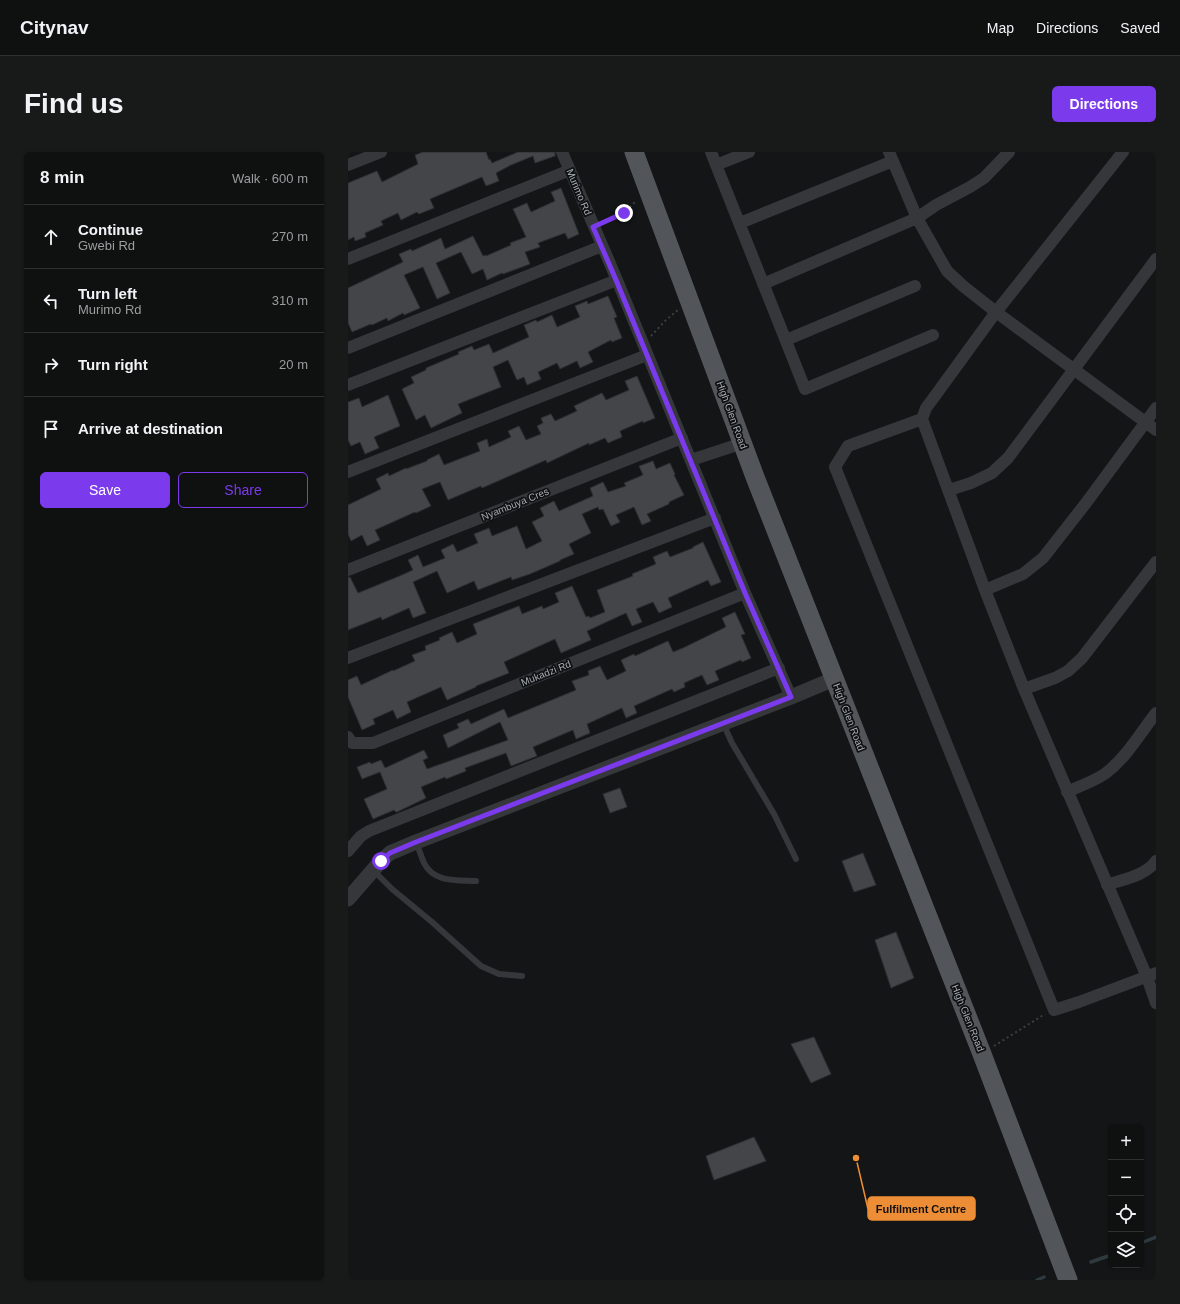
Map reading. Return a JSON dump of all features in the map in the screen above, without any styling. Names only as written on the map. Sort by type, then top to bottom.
[{"type":"main road","name":"High Glen Road","points":[[634,152],[743,443],[834,679],[982,1054],[1068,1280]]},
{"type":"street","points":[[348,165],[381,152]]},
{"type":"street","name":"Murimo Rd","points":[[562,152],[682,438],[745,593],[791,697]]},
{"type":"street","points":[[711,152],[804,389],[933,335]]},
{"type":"street","points":[[716,166],[749,152]]},
{"type":"street","points":[[763,284],[917,218],[936,205],[984,178],[1008,152]]},
{"type":"street","points":[[1123,152],[996,312],[926,408],[922,419],[985,590],[1024,689],[1107,885],[1152,975],[1156,1003]]},
{"type":"street","points":[[740,223],[891,157],[917,218],[947,271],[963,286],[996,312],[1156,430]]},
{"type":"street","points":[[348,258],[570,170]]},
{"type":"street","points":[[348,348],[602,246]]},
{"type":"street","points":[[949,490],[971,483],[992,473],[1008,458],[1156,259]]},
{"type":"street","points":[[348,385],[616,280]]},
{"type":"street","points":[[786,340],[915,286]]},
{"type":"street","points":[[348,472],[645,350]]},
{"type":"street","points":[[985,590],[1023,574],[1043,558],[1086,503],[1156,408]]},
{"type":"street","points":[[922,419],[848,446],[835,467],[1054,1010],[1152,975]]},
{"type":"street","name":"Nyambuya Cres","points":[[348,570],[682,438]]},
{"type":"street","points":[[691,460],[743,443]]},
{"type":"street","points":[[348,658],[715,518]]},
{"type":"street","points":[[1024,689],[1055,678],[1068,671],[1082,658],[1156,562]]},
{"type":"street","name":"Mukadzi Rd","points":[[348,737],[352,743],[373,743],[745,593]]},
{"type":"street","points":[[348,851],[360,836],[369,831],[779,668]]},
{"type":"street","points":[[348,899],[390,853],[834,679]]},
{"type":"street","points":[[1067,792],[1094,780],[1110,770],[1118,762],[1156,713]]},
{"type":"street","points":[[1107,885],[1142,873],[1156,861]]},
{"type":"lane","points":[[723,723],[732,743],[774,814],[796,859]]},
{"type":"lane","points":[[416,842],[425,864],[435,875],[447,880],[476,881]]},
{"type":"lane","points":[[373,870],[392,889],[432,922],[481,966],[499,974],[522,976]]},
{"type":"path","points":[[593,227],[624,213],[648,188]]},
{"type":"path","points":[[645,350],[666,320],[690,300]]},
{"type":"path","points":[[982,1054],[1039,1017],[1054,1010]]},
{"type":"building","points":[[423,152],[486,152],[492,163],[518,152],[555,152],[555,156],[535,163],[533,156],[496,173],[499,181],[486,186],[482,177],[430,199],[434,208],[419,214],[417,212],[401,220],[398,213],[381,221],[383,225],[365,233],[366,237],[355,241],[354,237],[348,240],[348,183],[377,171],[382,182],[418,164],[415,155]]},
{"type":"building","points":[[561,188],[579,234],[568,239],[565,233],[538,243],[540,247],[525,252],[530,264],[503,274],[502,273],[487,280],[483,269],[472,274],[461,252],[436,263],[450,293],[437,299],[423,267],[404,275],[420,308],[404,315],[403,313],[388,321],[387,318],[352,332],[348,323],[348,288],[403,262],[399,254],[411,249],[412,251],[441,238],[445,249],[473,236],[483,256],[511,245],[510,243],[526,237],[513,209],[527,203],[531,212],[555,201],[551,192]]},
{"type":"building","points":[[608,296],[617,317],[614,318],[622,338],[612,342],[611,340],[588,352],[593,362],[580,368],[577,361],[560,369],[557,363],[538,372],[541,379],[527,385],[524,377],[517,380],[508,360],[493,367],[501,387],[458,404],[462,413],[431,428],[425,415],[416,420],[402,389],[414,383],[411,377],[426,370],[426,368],[459,354],[458,352],[472,346],[474,350],[489,344],[493,353],[529,337],[524,325],[536,320],[537,322],[552,315],[557,327],[580,317],[575,306],[587,301],[588,304]]},
{"type":"building","points":[[637,376],[655,418],[643,423],[643,421],[620,431],[622,437],[608,443],[605,438],[589,445],[589,443],[547,463],[546,460],[482,488],[481,486],[448,500],[440,482],[422,489],[431,506],[375,530],[380,540],[367,546],[362,535],[351,541],[348,534],[348,505],[381,489],[376,479],[388,473],[389,476],[427,461],[439,454],[444,465],[480,451],[477,443],[487,439],[489,447],[511,437],[508,431],[519,426],[526,440],[541,434],[537,426],[543,423],[541,418],[551,414],[555,421],[577,411],[574,406],[602,393],[606,400],[629,390],[625,381]]},
{"type":"building","points":[[388,395],[400,426],[374,437],[379,448],[365,454],[360,442],[351,446],[348,440],[348,402],[359,398],[362,407]]},
{"type":"building","points":[[653,461],[656,469],[670,463],[684,495],[647,514],[651,521],[642,525],[634,507],[616,515],[620,522],[611,526],[603,509],[599,510],[598,507],[582,514],[591,533],[569,544],[574,554],[560,561],[530,574],[512,580],[511,577],[478,590],[474,581],[447,593],[437,571],[413,582],[426,613],[413,618],[409,608],[382,620],[381,617],[348,630],[348,577],[350,577],[358,593],[413,570],[408,560],[418,555],[423,567],[445,558],[441,550],[453,544],[457,552],[478,543],[474,534],[489,528],[492,536],[517,526],[526,549],[542,541],[532,522],[544,516],[540,508],[554,501],[559,511],[593,496],[590,488],[603,482],[608,492],[626,486],[624,483],[643,475],[639,466]]},
{"type":"building","points":[[703,542],[721,582],[711,586],[708,580],[668,598],[672,607],[659,613],[653,602],[636,609],[642,622],[632,626],[626,613],[587,631],[591,640],[561,653],[555,639],[504,662],[509,673],[476,686],[447,700],[441,687],[407,702],[411,712],[397,719],[393,710],[373,719],[375,724],[362,730],[348,697],[348,680],[357,676],[361,685],[415,661],[412,655],[426,650],[425,646],[440,640],[439,638],[452,632],[457,643],[477,634],[473,624],[519,606],[522,614],[542,606],[543,609],[559,602],[555,593],[572,586],[586,617],[589,616],[590,618],[605,612],[597,590],[633,576],[632,574],[656,564],[653,557],[667,551],[670,557],[693,548]]},
{"type":"building","points":[[735,612],[745,634],[741,635],[751,658],[742,662],[741,660],[715,671],[719,680],[707,685],[702,675],[684,683],[685,687],[674,692],[672,689],[634,706],[637,713],[626,718],[622,708],[587,724],[590,733],[576,739],[573,730],[533,747],[537,756],[511,766],[506,753],[465,768],[466,771],[446,779],[445,777],[421,787],[426,798],[397,812],[394,810],[373,819],[364,799],[387,789],[380,772],[362,779],[357,767],[381,760],[385,768],[424,750],[428,758],[423,760],[427,769],[508,740],[500,722],[448,748],[443,735],[459,728],[457,724],[468,719],[471,724],[504,709],[508,718],[576,690],[572,681],[589,675],[588,671],[600,666],[607,680],[626,671],[621,660],[634,654],[635,656],[668,641],[673,652],[683,648],[726,627],[722,618]]},
{"type":"building","points":[[620,788],[627,807],[610,813],[603,794]]},
{"type":"building","points":[[863,853],[876,885],[854,892],[842,861]]},
{"type":"building","points":[[896,932],[914,978],[891,988],[875,940]]},
{"type":"building","points":[[814,1037],[831,1074],[811,1083],[791,1044]]},
{"type":"building","points":[[754,1137],[766,1161],[714,1180],[706,1156]]},
{"type":"waterway","points":[[1144,1242],[1156,1237]]},
{"type":"waterway","points":[[1091,1262],[1108,1256]]},
{"type":"waterway","points":[[1037,1280],[1044,1277]]},
{"type":"place","name":"Fulfilment Centre","points":[[856,1158]]},
{"type":"route","points":[[381,861],[390,853],[416,842],[791,697],[745,593],[593,227],[624,213]]}]
